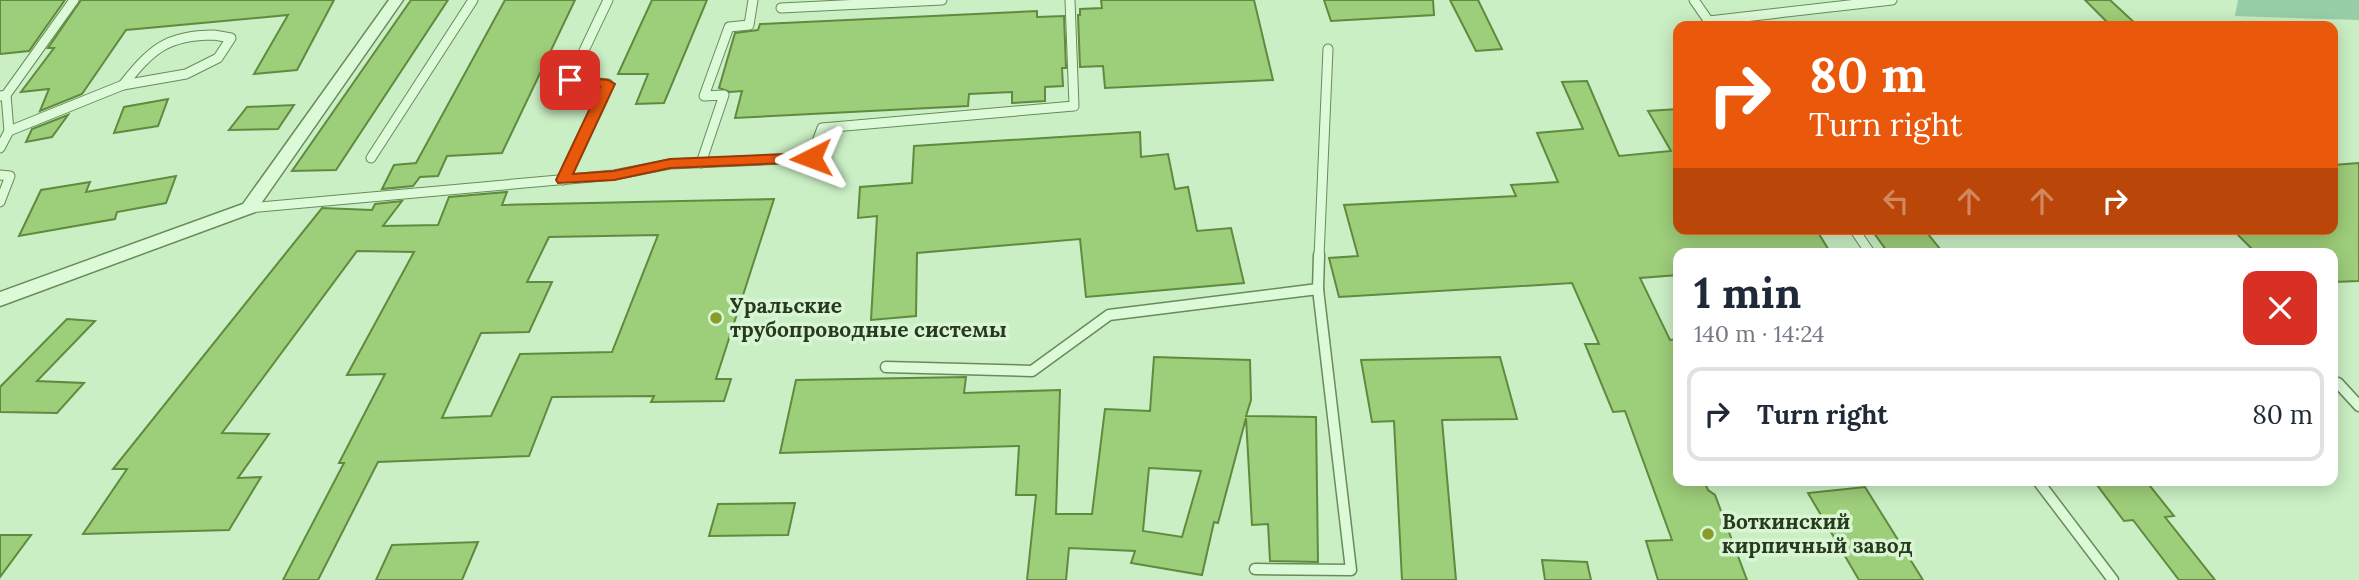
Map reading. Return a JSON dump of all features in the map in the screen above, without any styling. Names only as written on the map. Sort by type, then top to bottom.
[{"type":"street","points":[[0,299],[249,208],[396,0]]},
{"type":"lane","points":[[0,148],[9,131],[3,96],[74,0]]},
{"type":"lane","points":[[371,158],[473,0]]},
{"type":"lane","points":[[563,180],[608,84],[570,80],[607,0]]},
{"type":"lane","points":[[701,163],[724,95],[704,96],[729,27],[749,25],[753,0]]},
{"type":"lane","points":[[781,8],[942,0]]},
{"type":"lane","points":[[249,208],[614,175],[670,164],[811,158],[822,128],[1074,106],[1070,0]]},
{"type":"lane","points":[[1694,0],[1708,21]]},
{"type":"lane","points":[[1733,21],[1892,0]]},
{"type":"lane","points":[[9,131],[124,85],[186,74],[218,58],[231,38],[216,34],[160,45],[124,85]]},
{"type":"lane","points":[[1255,569],[1352,575],[1318,289],[1328,49]]},
{"type":"lane","points":[[0,175],[10,176],[0,202]]},
{"type":"lane","points":[[886,367],[1032,371],[1109,315],[1318,289]]},
{"type":"lane","points":[[2338,383],[2359,406]]},
{"type":"lane","points":[[2042,486],[2113,580]]},
{"type":"green space","points":[[2238,0],[2359,0],[2359,20],[2235,16]]},
{"type":"building","points":[[0,0],[65,0],[29,51],[0,54]]},
{"type":"building","points":[[81,0],[334,0],[297,70],[254,74],[288,15],[126,30],[82,94],[40,111],[49,89],[21,92],[54,48],[48,48]]},
{"type":"building","points":[[411,0],[448,0],[336,170],[292,171]]},
{"type":"building","points":[[505,0],[575,0],[502,153],[447,156],[438,176],[420,177],[413,186],[382,189],[394,165],[416,163]]},
{"type":"building","points":[[652,0],[707,0],[664,103],[636,104],[648,74],[618,74]]},
{"type":"building","points":[[1101,0],[1254,0],[1273,80],[1105,88],[1103,66],[1080,67],[1078,15],[1080,9],[1102,8]]},
{"type":"building","points":[[1324,0],[1433,0],[1434,15],[1331,21]]},
{"type":"building","points":[[1450,0],[1478,0],[1502,49],[1476,51]]},
{"type":"building","points":[[2085,0],[2110,0],[2133,21],[2106,21]]},
{"type":"building","points":[[1037,11],[1037,17],[1064,16],[1066,68],[1062,68],[1063,86],[1045,87],[1045,101],[1012,103],[1012,92],[969,94],[968,106],[735,118],[742,91],[730,92],[719,88],[735,33],[758,30],[760,24]]},
{"type":"building","points":[[1587,81],[1619,156],[1671,151],[1648,111],[1673,109],[1673,235],[1820,235],[1828,248],[1673,248],[1673,275],[1640,278],[1670,340],[1673,340],[1673,486],[1706,486],[1715,495],[1747,580],[1658,580],[1646,541],[1672,540],[1625,411],[1613,412],[1585,344],[1599,344],[1572,283],[1339,297],[1329,258],[1358,256],[1344,205],[1516,196],[1511,185],[1558,182],[1537,133],[1583,129],[1562,82]]},
{"type":"building","points":[[168,99],[158,126],[114,133],[124,107]]},
{"type":"building","points":[[294,105],[278,129],[229,130],[247,107]]},
{"type":"building","points":[[68,115],[52,137],[26,142],[32,129]]},
{"type":"building","points":[[1140,132],[1141,157],[1168,154],[1175,189],[1188,187],[1197,231],[1231,228],[1244,283],[1086,297],[1080,239],[917,253],[916,316],[871,320],[877,216],[858,218],[860,187],[912,183],[914,146]]},
{"type":"building","points":[[2359,163],[2359,281],[2338,282],[2338,248],[2251,248],[2238,235],[2338,235],[2338,165]]},
{"type":"building","points":[[176,176],[166,203],[117,212],[115,219],[19,236],[41,190],[90,182],[86,192]]},
{"type":"building","points":[[507,192],[502,205],[774,199],[716,379],[731,379],[724,401],[651,402],[654,396],[552,397],[529,456],[378,462],[318,580],[283,580],[344,463],[339,463],[385,374],[347,375],[414,252],[357,251],[222,433],[269,434],[238,478],[261,477],[229,530],[83,534],[127,469],[113,469],[322,208],[372,210],[375,204],[402,201],[383,226],[438,225],[449,197]],"holes":[[[658,235],[612,352],[520,354],[491,416],[442,418],[481,333],[529,332],[552,282],[527,282],[549,237]]]},
{"type":"building","points":[[1875,235],[1929,235],[1939,248],[1885,248]]},
{"type":"building","points":[[67,319],[95,321],[37,381],[84,383],[57,413],[0,412],[0,387]]},
{"type":"building","points":[[1154,357],[1250,360],[1251,400],[1246,416],[1316,417],[1318,562],[1270,561],[1268,524],[1252,525],[1246,418],[1218,523],[1214,522],[1202,575],[1131,563],[1135,551],[1069,548],[1066,580],[1027,580],[1036,495],[1016,495],[1019,446],[780,453],[796,380],[966,377],[964,393],[1060,390],[1056,514],[1092,514],[1105,409],[1150,411]],"holes":[[[1149,468],[1201,471],[1182,537],[1143,531]]]},
{"type":"building","points":[[1500,357],[1517,419],[1442,420],[1456,580],[1402,580],[1394,421],[1372,422],[1361,360]]},
{"type":"building","points":[[2098,486],[2150,486],[2174,516],[2165,517],[2215,580],[2179,580],[2133,520],[2124,521]]},
{"type":"building","points":[[1865,487],[1923,580],[1859,580],[1808,493]]},
{"type":"building","points":[[795,503],[788,535],[709,536],[718,504]]},
{"type":"building","points":[[0,535],[31,535],[0,577]]},
{"type":"building","points":[[478,542],[462,580],[376,580],[392,545]]},
{"type":"building","points":[[1542,560],[1587,562],[1591,580],[1545,580]]},
{"type":"place","name":"Уральские трубопроводные системы","points":[[716,318]]},
{"type":"place","name":"Воткинский кирпичный завод","points":[[1708,534]]},
{"type":"route","points":[[570,80],[608,84],[563,180],[614,175],[670,164],[811,158]]}]
